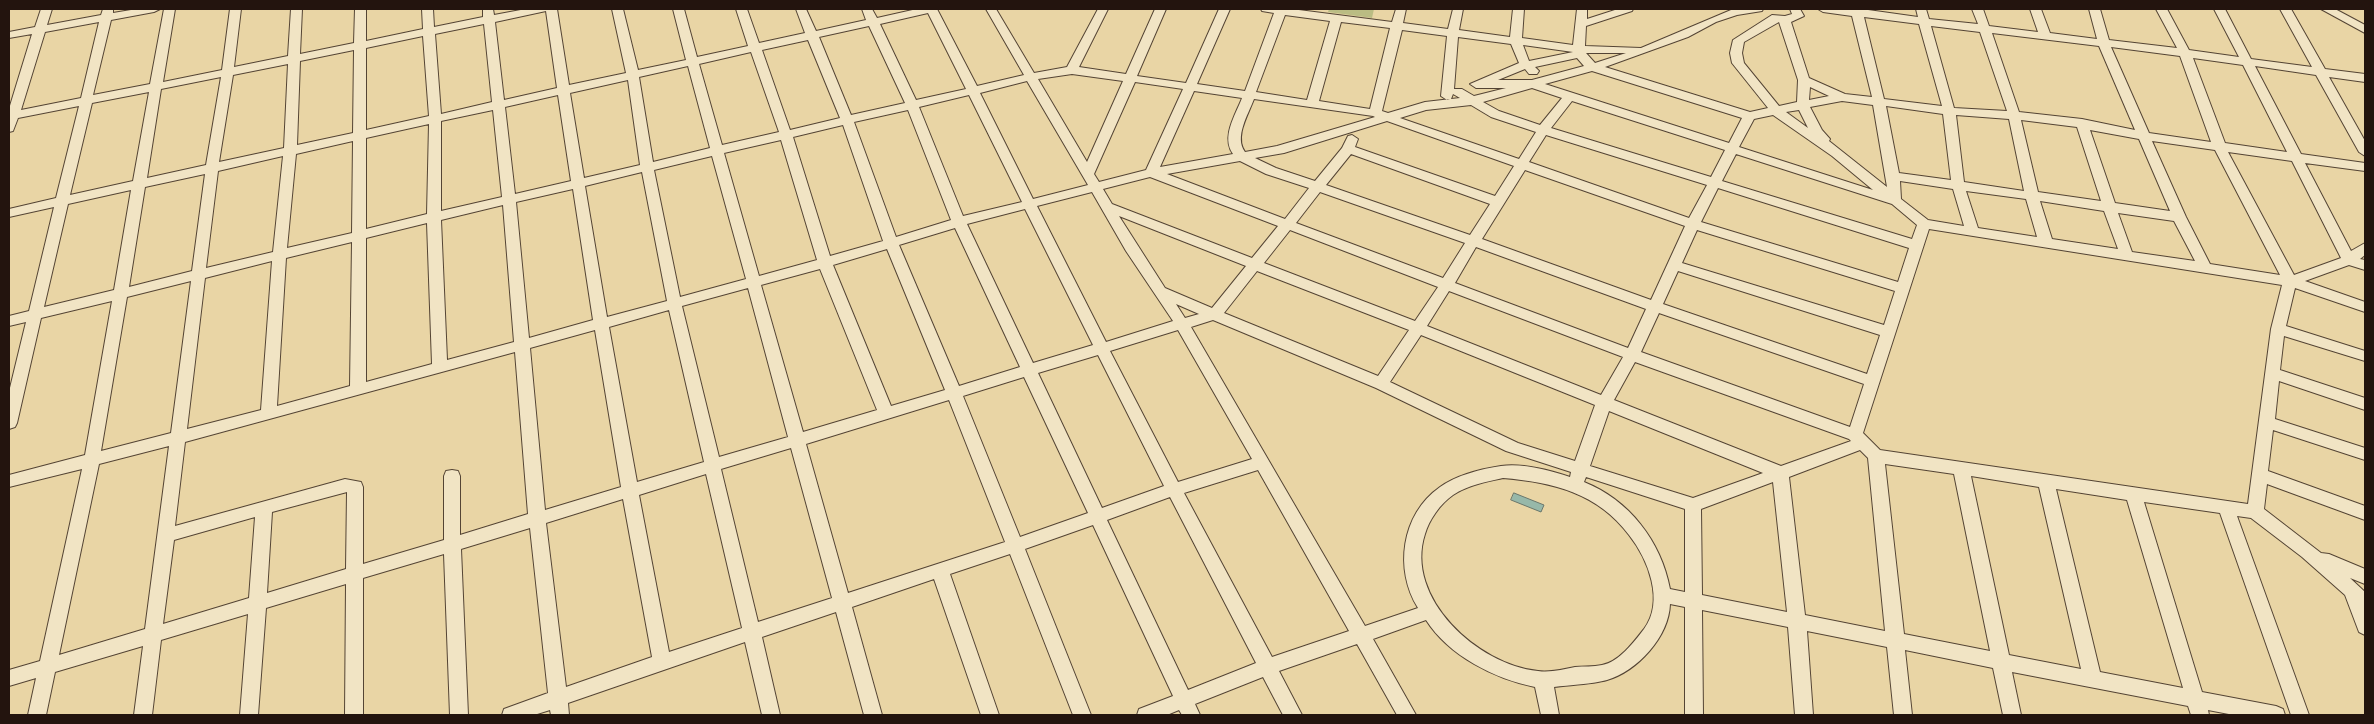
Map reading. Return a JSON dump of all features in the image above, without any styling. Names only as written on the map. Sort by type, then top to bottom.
[{"type":"street","points":[[9,128],[11,115],[46,9]]},
{"type":"street","points":[[9,36],[107,13],[154,9]]},
{"type":"street","points":[[37,715],[92,458],[170,9]]},
{"type":"street","points":[[143,715],[212,168],[228,71],[235,9]]},
{"type":"street","points":[[269,414],[279,256],[290,150],[296,9]]},
{"type":"street","points":[[358,389],[360,134],[358,46],[360,9]]},
{"type":"street","points":[[427,9],[435,118],[434,216],[440,367]]},
{"type":"street","points":[[11,115],[428,32],[489,14],[542,9]]},
{"type":"street","points":[[552,9],[562,92],[579,184],[601,324],[629,490],[662,662]]},
{"type":"street","points":[[617,9],[632,76],[647,167],[674,302],[714,464],[771,715]]},
{"type":"street","points":[[678,9],[873,715]]},
{"type":"street","points":[[741,9],[786,134],[824,261],[886,412]]},
{"type":"street","points":[[801,9],[846,120],[891,244],[1016,545],[1082,715]]},
{"type":"street","points":[[9,214],[360,134],[562,92],[813,36],[870,15],[931,9],[974,90],[1101,347],[1293,715]]},
{"type":"street","points":[[991,9],[1096,188],[1182,324],[1406,715]]},
{"type":"street","points":[[1072,70],[1102,9]]},
{"type":"street","points":[[1088,174],[1103,136],[1161,9]]},
{"type":"street","points":[[1151,173],[1225,9]]},
{"type":"street","points":[[1266,9],[1514,41],[1579,52],[1643,50]]},
{"type":"street","points":[[1381,116],[1401,9]]},
{"type":"street","points":[[1452,94],[1453,33],[1458,9]]},
{"type":"street","points":[[1519,9],[1514,41],[1525,65],[1539,82],[1569,96],[1895,201]]},
{"type":"street","points":[[1579,52],[1585,23],[1582,9]]},
{"type":"street","points":[[1585,23],[1597,9]]},
{"type":"street","points":[[1585,23],[1628,9]]},
{"type":"street","points":[[9,480],[179,438],[601,324],[752,280],[891,244],[959,222],[1151,173],[1280,150],[1356,128],[1381,116],[1425,106],[1471,101],[1592,67],[1684,35],[1712,20],[1735,12],[1758,9]]},
{"type":"street","points":[[1765,9],[1781,19],[1804,80],[1803,106],[1817,132],[1837,153]]},
{"type":"street","points":[[1795,9],[1798,16],[1781,19],[1739,40],[1736,53],[1738,63],[1777,112],[1837,153],[1924,224],[2290,281],[2365,307]]},
{"type":"street","points":[[1823,9],[2104,45],[2185,53],[2365,78]]},
{"type":"street","points":[[1921,9],[1949,111],[1958,185],[1972,231]]},
{"type":"street","points":[[1978,9],[2014,115],[2032,196],[2046,243]]},
{"type":"street","points":[[2036,9],[2046,37]]},
{"type":"street","points":[[2094,9],[2104,45],[2179,217],[2205,268]]},
{"type":"street","points":[[2162,9],[2185,53],[2220,148],[2290,281],[2278,329],[2255,512]]},
{"type":"street","points":[[2220,9],[2349,260],[2365,265]]},
{"type":"street","points":[[2286,9],[2365,152]]},
{"type":"street","points":[[2327,9],[2365,30]]},
{"type":"street","points":[[1281,10],[1234,136],[1234,146],[1242,157],[1271,170],[1656,307],[1872,380]]},
{"type":"street","points":[[1857,12],[1879,102],[1894,176],[1895,201]]},
{"type":"street","points":[[9,424],[36,314],[60,202],[107,13]]},
{"type":"street","points":[[489,14],[509,199],[520,345],[537,518],[559,707]]},
{"type":"street","points":[[870,15],[912,104],[959,222],[1188,708]]},
{"type":"street","points":[[1312,103],[1336,18]]},
{"type":"street","points":[[1425,106],[1525,65],[1579,52]]},
{"type":"street","points":[[1579,52],[1592,67],[1749,116],[1777,112],[1842,97]]},
{"type":"street","points":[[9,321],[279,256],[434,216],[579,184],[912,104],[1031,77],[1072,70],[1312,103],[1381,116],[1693,224],[1903,288]]},
{"type":"street","points":[[1804,80],[1842,97],[1949,111],[2014,115],[2082,123],[2144,136],[2220,148],[2365,167]]},
{"type":"street","points":[[1476,84],[1539,82]]},
{"type":"street","points":[[1452,94],[1471,101],[1495,114],[1542,130],[1916,246]]},
{"type":"street","points":[[1381,384],[1499,202],[1542,130],[1569,96]]},
{"type":"street","points":[[1578,477],[1604,403],[1632,355],[1693,224],[1734,149],[1749,116]]},
{"type":"street","points":[[2082,123],[2109,207],[2128,256]]},
{"type":"street","points":[[9,678],[1215,314],[1348,149],[1356,128]]},
{"type":"street","points":[[1348,149],[1499,202]]},
{"type":"street","points":[[1151,173],[1287,226],[1859,439],[1876,456],[2255,512],[2308,552],[2365,602]]},
{"type":"street","points":[[1894,176],[2179,217]]},
{"type":"street","points":[[1108,207],[1418,328],[1780,473]]},
{"type":"street","points":[[1859,439],[1872,380],[1924,224]]},
{"type":"street","points":[[2290,281],[2349,260],[2365,248]]},
{"type":"street","points":[[1674,265],[1888,332]]},
{"type":"street","points":[[1161,292],[1381,384],[1578,477],[1627,519],[1646,542],[1658,568],[1662,595],[1656,626],[1637,653],[1607,672],[1542,680],[1488,664],[1454,641],[1428,612],[1414,579],[1412,547],[1421,518],[1441,495],[1469,480],[1503,472],[1578,477],[1694,505],[1780,473],[1859,439]]},
{"type":"street","points":[[2278,329],[2365,356]]},
{"type":"street","points":[[2272,373],[2365,404]]},
{"type":"street","points":[[2266,422],[2365,454]]},
{"type":"street","points":[[1876,456],[1894,640],[1904,715]]},
{"type":"street","points":[[511,715],[559,707],[662,662],[1261,463]]},
{"type":"street","points":[[1961,469],[2012,715]]},
{"type":"street","points":[[1780,473],[1797,622],[1804,715]]},
{"type":"street","points":[[2260,475],[2365,512]]},
{"type":"street","points":[[452,476],[452,544],[459,715]]},
{"type":"street","points":[[2046,482],[2093,680]]},
{"type":"street","points":[[166,535],[345,485],[355,487],[354,715]]},
{"type":"street","points":[[2134,494],[2197,707]]},
{"type":"street","points":[[1694,505],[1694,715]]},
{"type":"street","points":[[2226,508],[2300,715]]},
{"type":"street","points":[[249,715],[264,509]]},
{"type":"street","points":[[2308,552],[2365,577]]},
{"type":"street","points":[[940,571],[990,715]]},
{"type":"street","points":[[2351,590],[2365,627]]},
{"type":"street","points":[[1662,595],[2093,680],[2197,707],[2276,715]]},
{"type":"street","points":[[1146,715],[1188,708],[1268,667],[1359,634],[1428,612]]},
{"type":"street","points":[[1542,680],[1550,715]]},
{"type":"green space","points":[[1329,9],[1374,9],[1372,18],[1328,12]]},
{"type":"shaded area","points":[[1514,493],[1544,505],[1541,512],[1511,500]]}]
